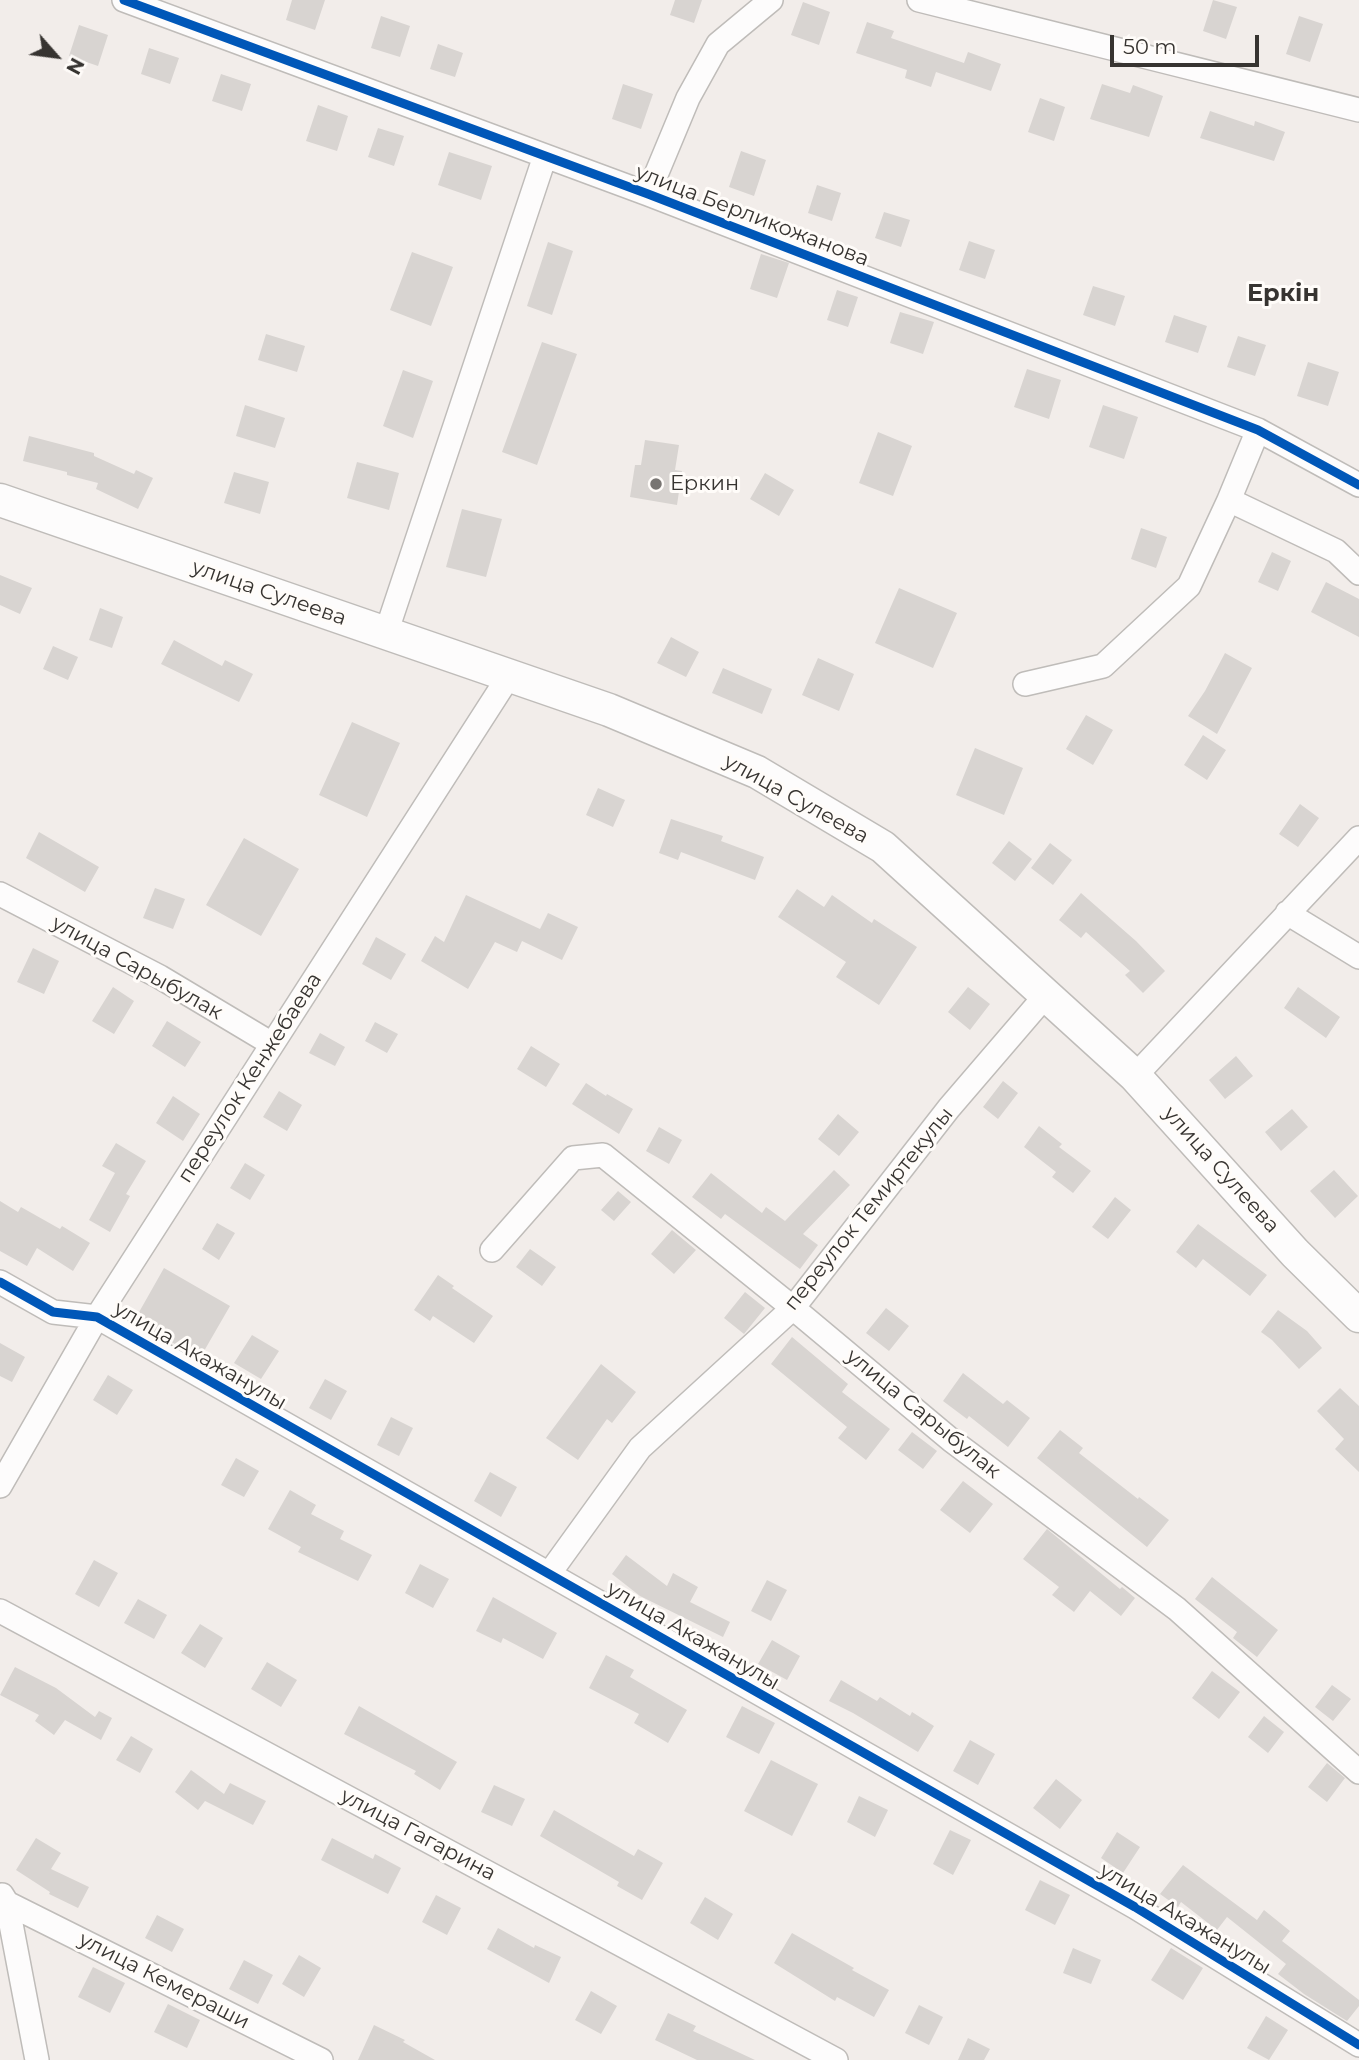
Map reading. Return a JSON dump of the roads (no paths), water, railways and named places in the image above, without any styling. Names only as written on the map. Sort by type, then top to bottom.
[{"type":"main road","name":"улица Сулеева","points":[[0,500],[609,710],[757,772],[883,847],[1135,1076],[1295,1253],[1359,1316]]},
{"type":"street","name":"улица Берликожанова","points":[[124,0],[648,194],[1258,430],[1359,485]]},
{"type":"street","points":[[648,194],[688,98],[719,44],[771,0]]},
{"type":"street","points":[[919,0],[1359,110]]},
{"type":"street","points":[[386,634],[545,156]]},
{"type":"street","points":[[1025,684],[1103,666],[1189,586],[1258,430]]},
{"type":"street","points":[[1229,500],[1336,551],[1359,573]]},
{"type":"street","name":"переулок Кенжебаева","points":[[0,1486],[97,1317],[509,676]]},
{"type":"street","points":[[1135,1076],[1359,838]]},
{"type":"street","name":"улица Сарыбулак","points":[[0,894],[160,976],[272,1044]]},
{"type":"street","points":[[1287,913],[1359,957]]},
{"type":"street","name":"переулок Темиртекулы","points":[[549,1574],[640,1448],[793,1308],[948,1108],[1046,995]]},
{"type":"street","name":"улица Сарыбулак","points":[[492,1250],[573,1158],[603,1155],[951,1440],[1177,1609],[1359,1772]]},
{"type":"street","name":"улица Акажанулы","points":[[0,1282],[53,1312],[97,1317],[1135,1907],[1359,2045]]},
{"type":"street","name":"улица Гагарина","points":[[0,1611],[836,2060]]},
{"type":"street","points":[[4,1898],[37,2060]]},
{"type":"street","name":"улица Кемераши","points":[[4,1898],[321,2060]]},
{"type":"place","name":"Еркин","points":[[656,484]]},
{"type":"district","name":"Еркін","points":[[1283,294]]}]
